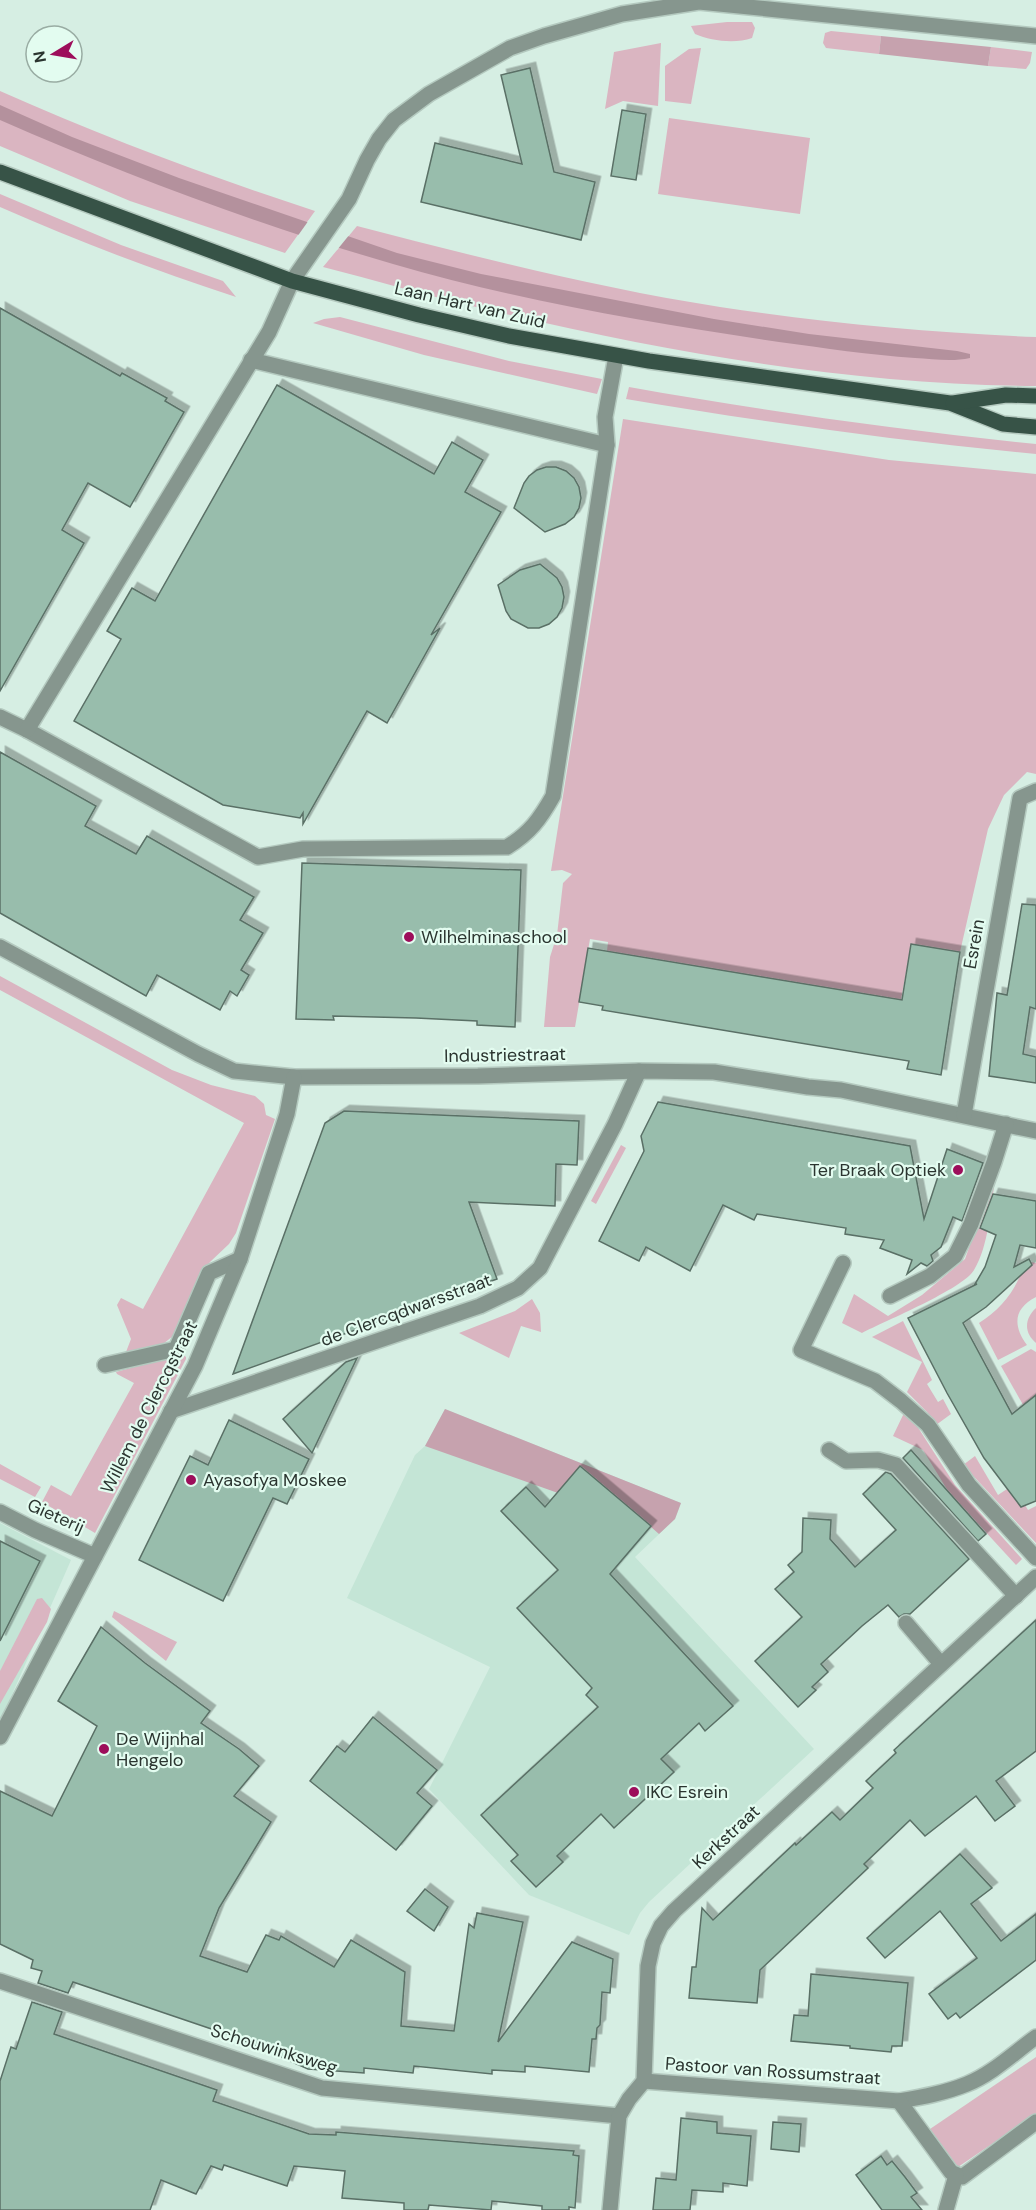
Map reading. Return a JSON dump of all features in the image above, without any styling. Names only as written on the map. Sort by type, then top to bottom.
[{"type":"main road","name":"Laan Hart van Zuid","points":[[0,172],[292,281],[475,328],[616,356],[950,403],[1004,424],[1036,427]]},
{"type":"main road","name":"Laan Hart van Zuid","points":[[950,403],[1006,395],[1036,396]]},
{"type":"street","points":[[27,730],[269,332],[292,281],[349,199],[378,139],[394,120],[429,94],[510,48],[544,36],[622,14],[699,1],[1036,36]]},
{"type":"street","points":[[2,722],[27,730],[258,857],[303,849],[507,847],[525,836],[543,814],[553,795],[607,446],[605,417],[616,356]]},
{"type":"street","points":[[251,360],[607,446]]},
{"type":"street","name":"Esrein","points":[[964,1115],[1020,798],[1036,791]]},
{"type":"street","name":"Industriestraat","points":[[0,947],[198,1054],[234,1071],[294,1077],[478,1076],[639,1071],[714,1072],[841,1090],[1036,1131]]},
{"type":"street","name":"de Clercqdwarsstraat","points":[[171,1411],[480,1306],[518,1288],[540,1268],[615,1124],[639,1071]]},
{"type":"street","name":"Willem de Clercqstraat","points":[[0,1737],[195,1366],[240,1259],[288,1114],[294,1077]]},
{"type":"street","points":[[890,1296],[930,1276],[955,1256],[971,1224],[1006,1124]]},
{"type":"street","points":[[105,1365],[176,1349],[209,1273],[240,1259]]},
{"type":"street","points":[[843,1263],[801,1350],[875,1381],[901,1401],[928,1425],[969,1485],[1036,1558]]},
{"type":"street","points":[[829,1450],[846,1461],[878,1460],[896,1465],[1016,1596]]},
{"type":"street","name":"Gieterij","points":[[0,1512],[95,1556]]},
{"type":"street","name":"Kerkstraat","points":[[644,2081],[648,1966],[653,1942],[661,1926],[674,1911],[1036,1577]]},
{"type":"street","points":[[906,1623],[941,1664]]},
{"type":"street","name":"Schouwinksweg","points":[[0,1981],[322,2088],[619,2116]]},
{"type":"street","name":"Pastoor van Rossumstraat","points":[[644,2081],[899,2101],[931,2095],[967,2084],[987,2073],[1036,2037]]},
{"type":"street","points":[[610,2210],[619,2116],[628,2099],[644,2081]]},
{"type":"street","name":"Pastoor van Rossumstraat","points":[[899,2101],[951,2172],[956,2175]]},
{"type":"street","points":[[946,2210],[956,2175],[962,2177],[1036,2122]]},
{"type":"shaded area","points":[[752,22],[755,28],[752,38],[738,41],[716,40],[695,34],[691,26]]},
{"type":"shaded area","points":[[831,31],[881,36],[879,54],[826,48],[823,43],[825,33]]},
{"type":"shaded area","points":[[881,36],[991,47],[988,66],[879,54]]},
{"type":"shaded area","points":[[661,43],[658,106],[623,101],[605,109],[614,52]]},
{"type":"shaded area","points":[[991,47],[1032,52],[1030,63],[1026,69],[988,66]]},
{"type":"shaded area","points":[[701,48],[691,104],[665,101],[665,66],[689,49]]},
{"type":"shaded area","points":[[0,91],[156,155],[315,211],[285,253],[130,201],[0,146]]},
{"type":"shaded area","points":[[0,105],[72,137],[179,178],[397,253],[481,274],[714,319],[809,334],[957,351],[970,354],[970,358],[942,360],[881,355],[731,335],[585,310],[441,277],[293,233],[145,180],[0,120]]},
{"type":"shaded area","points":[[669,118],[810,138],[800,214],[658,194]]},
{"type":"shaded area","points":[[0,194],[121,245],[223,281],[236,297],[117,255],[0,207]]},
{"type":"shaded area","points":[[357,226],[583,281],[720,307],[878,326],[1036,337],[1036,386],[895,379],[754,363],[545,323],[438,298],[323,267]]},
{"type":"shaded area","points":[[340,317],[509,361],[602,379],[597,394],[424,355],[313,323]]},
{"type":"shaded area","points":[[629,387],[832,419],[1036,444],[1036,454],[831,430],[626,399]]},
{"type":"shaded area","points":[[623,419],[889,460],[1036,474],[1036,774],[1027,772],[1004,795],[988,829],[960,952],[911,944],[901,1000],[607,951],[608,942],[590,939],[575,1027],[544,1027],[550,957],[557,935],[563,883],[572,874],[562,870],[551,871]]},
{"type":"shaded area","points":[[0,976],[172,1070],[211,1085],[255,1096],[264,1104],[266,1115],[275,1119],[236,1233],[229,1244],[210,1262],[196,1283],[173,1336],[163,1344],[126,1352],[131,1339],[117,1305],[121,1298],[143,1309],[244,1123],[0,990]]},
{"type":"shaded area","points":[[621,1145],[626,1148],[596,1204],[591,1201]]},
{"type":"shaded area","points":[[993,1180],[995,1181],[983,1250],[974,1270],[967,1278],[923,1304],[862,1333],[842,1323],[854,1294],[888,1316],[922,1295],[965,1259]]},
{"type":"shaded area","points":[[1025,1261],[1036,1263],[1036,1297],[1023,1307],[1018,1318],[1019,1331],[1027,1345],[998,1360],[979,1323],[1008,1297]]},
{"type":"shaded area","points":[[532,1299],[540,1313],[541,1332],[521,1326],[509,1358],[459,1333],[515,1311]]},
{"type":"shaded area","points":[[1036,1308],[1036,1343],[1029,1335],[1027,1326],[1029,1317]]},
{"type":"shaded area","points":[[903,1321],[932,1380],[927,1384],[938,1402],[943,1399],[951,1414],[936,1425],[927,1412],[907,1392],[922,1362],[872,1337]]},
{"type":"shaded area","points":[[1031,1349],[1036,1352],[1036,1397],[1030,1417],[1001,1366]]},
{"type":"shaded area","points":[[182,1354],[186,1359],[95,1533],[42,1502],[51,1485],[71,1496],[134,1383],[116,1372]]},
{"type":"shaded area","points":[[445,1409],[681,1503],[675,1519],[635,1557],[814,1749],[649,1902],[640,1913],[629,1935],[529,1895],[429,1789],[490,1667],[347,1598],[415,1455],[425,1446]]},
{"type":"shaded area","points":[[445,1409],[681,1503],[675,1519],[659,1534],[581,1466],[558,1493],[425,1446]]},
{"type":"shaded area","points":[[904,1413],[917,1426],[955,1485],[1022,1559],[1016,1565],[948,1491],[923,1450],[893,1436]]},
{"type":"shaded area","points":[[975,1456],[998,1495],[1007,1489],[1021,1507],[1025,1505],[1028,1510],[1036,1506],[1036,1543],[963,1465]]},
{"type":"shaded area","points":[[0,1464],[41,1487],[35,1497],[0,1479]]},
{"type":"shaded area","points":[[0,1523],[71,1560],[0,1722]]},
{"type":"shaded area","points":[[42,1598],[51,1609],[47,1622],[0,1704],[0,1671],[37,1599]]},
{"type":"shaded area","points":[[114,1611],[177,1642],[166,1661],[112,1617]]},
{"type":"shaded area","points":[[1036,2057],[1036,2114],[958,2167],[930,2129]]},
{"type":"pier","points":[[309,220],[350,234],[337,250],[297,237]]},
{"type":"building","points":[[530,68],[554,172],[595,182],[581,240],[421,202],[435,143],[522,164],[501,75]]},
{"type":"building","points":[[622,110],[646,114],[636,180],[611,176]]},
{"type":"building","points":[[0,308],[120,376],[122,373],[167,398],[165,401],[184,412],[130,507],[88,483],[62,530],[84,543],[0,691]]},
{"type":"building","points":[[277,385],[434,474],[452,442],[483,460],[465,492],[501,512],[431,635],[440,628],[387,723],[367,711],[303,824],[303,813],[300,818],[223,805],[74,721],[121,639],[107,631],[132,588],[155,601]]},
{"type":"building","points":[[546,467],[556,467],[566,471],[574,478],[581,498],[574,517],[565,524],[545,532],[514,508],[529,476]]},
{"type":"building","points":[[540,564],[557,578],[562,587],[564,597],[562,608],[549,624],[539,628],[528,628],[511,619],[506,611],[498,585],[520,570]]},
{"type":"building","points":[[0,752],[96,806],[85,826],[136,854],[147,836],[254,897],[240,920],[263,933],[241,970],[249,975],[237,996],[230,991],[220,1010],[157,975],[146,996],[0,913]]},
{"type":"building","name":"Wilhelminaschool","points":[[302,863],[521,870],[515,1027],[477,1025],[477,1021],[416,1018],[333,1016],[334,1020],[296,1019]]},
{"type":"building","points":[[1022,904],[1036,905],[1036,1009],[1030,1007],[1023,1054],[1036,1057],[1036,1083],[989,1076],[997,993],[1007,995]]},
{"type":"building","points":[[911,944],[960,952],[941,1075],[907,1069],[909,1061],[602,1010],[603,1006],[579,1002],[588,948],[902,1000]]},
{"type":"building","points":[[658,1102],[910,1146],[924,1219],[947,1149],[983,1163],[962,1221],[953,1217],[941,1247],[931,1255],[933,1261],[927,1266],[921,1263],[907,1274],[912,1260],[880,1248],[884,1240],[845,1234],[846,1228],[757,1214],[754,1220],[723,1205],[690,1271],[646,1247],[639,1261],[599,1241],[644,1151],[641,1136]]},
{"type":"building","points":[[344,1111],[579,1121],[577,1165],[556,1164],[555,1206],[469,1202],[497,1279],[233,1374],[325,1123]]},
{"type":"building","points":[[993,1194],[1036,1201],[1036,1248],[1020,1245],[1014,1267],[1029,1259],[1032,1265],[986,1307],[963,1323],[1012,1414],[1036,1395],[1036,1501],[1021,1507],[984,1458],[908,1318],[977,1284],[975,1284],[985,1267],[996,1235],[980,1228]]},
{"type":"building","points":[[357,1358],[312,1453],[283,1419],[346,1362]]},
{"type":"building","points":[[229,1420],[309,1459],[287,1504],[273,1498],[223,1601],[139,1560],[190,1456],[208,1465]]},
{"type":"building","points":[[911,1450],[986,1534],[978,1541],[903,1458]]},
{"type":"building","points":[[580,1466],[651,1526],[610,1574],[733,1706],[705,1731],[699,1723],[661,1759],[674,1772],[614,1828],[601,1814],[557,1856],[563,1862],[536,1887],[511,1861],[518,1855],[481,1815],[598,1707],[586,1695],[592,1688],[517,1608],[558,1570],[501,1511],[526,1487],[545,1507]]},
{"type":"building","points":[[886,1472],[891,1474],[969,1559],[910,1614],[899,1617],[888,1605],[862,1626],[821,1664],[828,1672],[812,1687],[816,1690],[798,1707],[755,1661],[802,1617],[775,1589],[794,1572],[788,1565],[802,1552],[803,1518],[831,1520],[830,1539],[855,1567],[896,1530],[863,1494]]},
{"type":"building","points":[[0,1541],[40,1561],[0,1641]]},
{"type":"building","points":[[1036,1620],[1036,1751],[996,1781],[1015,1806],[995,1821],[976,1796],[925,1836],[910,1820],[864,1864],[868,1868],[760,1970],[757,2003],[689,1998],[692,1967],[696,1967],[702,1908],[713,1920],[795,1843],[796,1845],[832,1812],[840,1820],[873,1788],[866,1781],[896,1753],[894,1750]]},
{"type":"building","points":[[101,1627],[210,1711],[201,1723],[259,1766],[234,1796],[271,1822],[219,1908],[200,1956],[247,1972],[266,1935],[279,1940],[281,1936],[334,1967],[351,1940],[405,1972],[401,2026],[454,2031],[469,1924],[474,1928],[477,1913],[523,1922],[498,2042],[572,1942],[613,1959],[610,1993],[602,1992],[600,2025],[597,2028],[596,2039],[592,2039],[589,2072],[525,2066],[525,2072],[492,2070],[492,2074],[414,2066],[413,2073],[364,2068],[364,2073],[308,2069],[238,2038],[73,1982],[68,1993],[38,1983],[42,1971],[31,1968],[33,1960],[0,1944],[0,1791],[52,1816],[97,1726],[58,1701]]},
{"type":"building","points":[[373,1717],[437,1770],[417,1793],[432,1806],[396,1850],[310,1781],[337,1746],[345,1752]]},
{"type":"building","points":[[960,1854],[992,1888],[971,1904],[1001,1941],[1036,1914],[1036,1960],[960,2018],[956,2013],[948,2019],[929,1994],[977,1958],[940,1911],[885,1958],[867,1938]]},
{"type":"building","points":[[425,1889],[448,1907],[434,1931],[407,1911]]},
{"type":"building","points":[[811,1974],[908,1983],[902,2046],[892,2046],[891,2052],[791,2041],[794,2015],[808,2016]]},
{"type":"building","points":[[32,2002],[62,2012],[54,2034],[217,2090],[213,2101],[309,2134],[336,2135],[336,2132],[574,2151],[573,2155],[579,2156],[575,2208],[542,2210],[542,2206],[492,2201],[491,2210],[429,2205],[428,2210],[404,2210],[404,2203],[342,2198],[345,2171],[294,2166],[287,2186],[224,2165],[222,2170],[211,2166],[196,2194],[161,2180],[150,2210],[0,2210],[0,2081],[11,2047],[16,2049]]},
{"type":"building","points":[[681,2118],[717,2122],[717,2133],[751,2136],[747,2186],[723,2183],[723,2192],[692,2190],[690,2210],[653,2210],[656,2178],[676,2180]]},
{"type":"building","points":[[773,2122],[801,2124],[799,2152],[771,2149]]},
{"type":"building","points":[[881,2156],[887,2165],[892,2161],[905,2177],[917,2193],[911,2197],[922,2210],[882,2210],[856,2175]]},
{"type":"place","name":"Wilhelminaschool","points":[[409,937]]},
{"type":"place","name":"Ter Braak Optiek","points":[[958,1170]]},
{"type":"place","name":"Ayasofya Moskee","points":[[191,1480]]},
{"type":"place","name":"De Wijnhal Hengelo","points":[[104,1749]]},
{"type":"place","name":"IKC Esrein","points":[[634,1792]]}]
